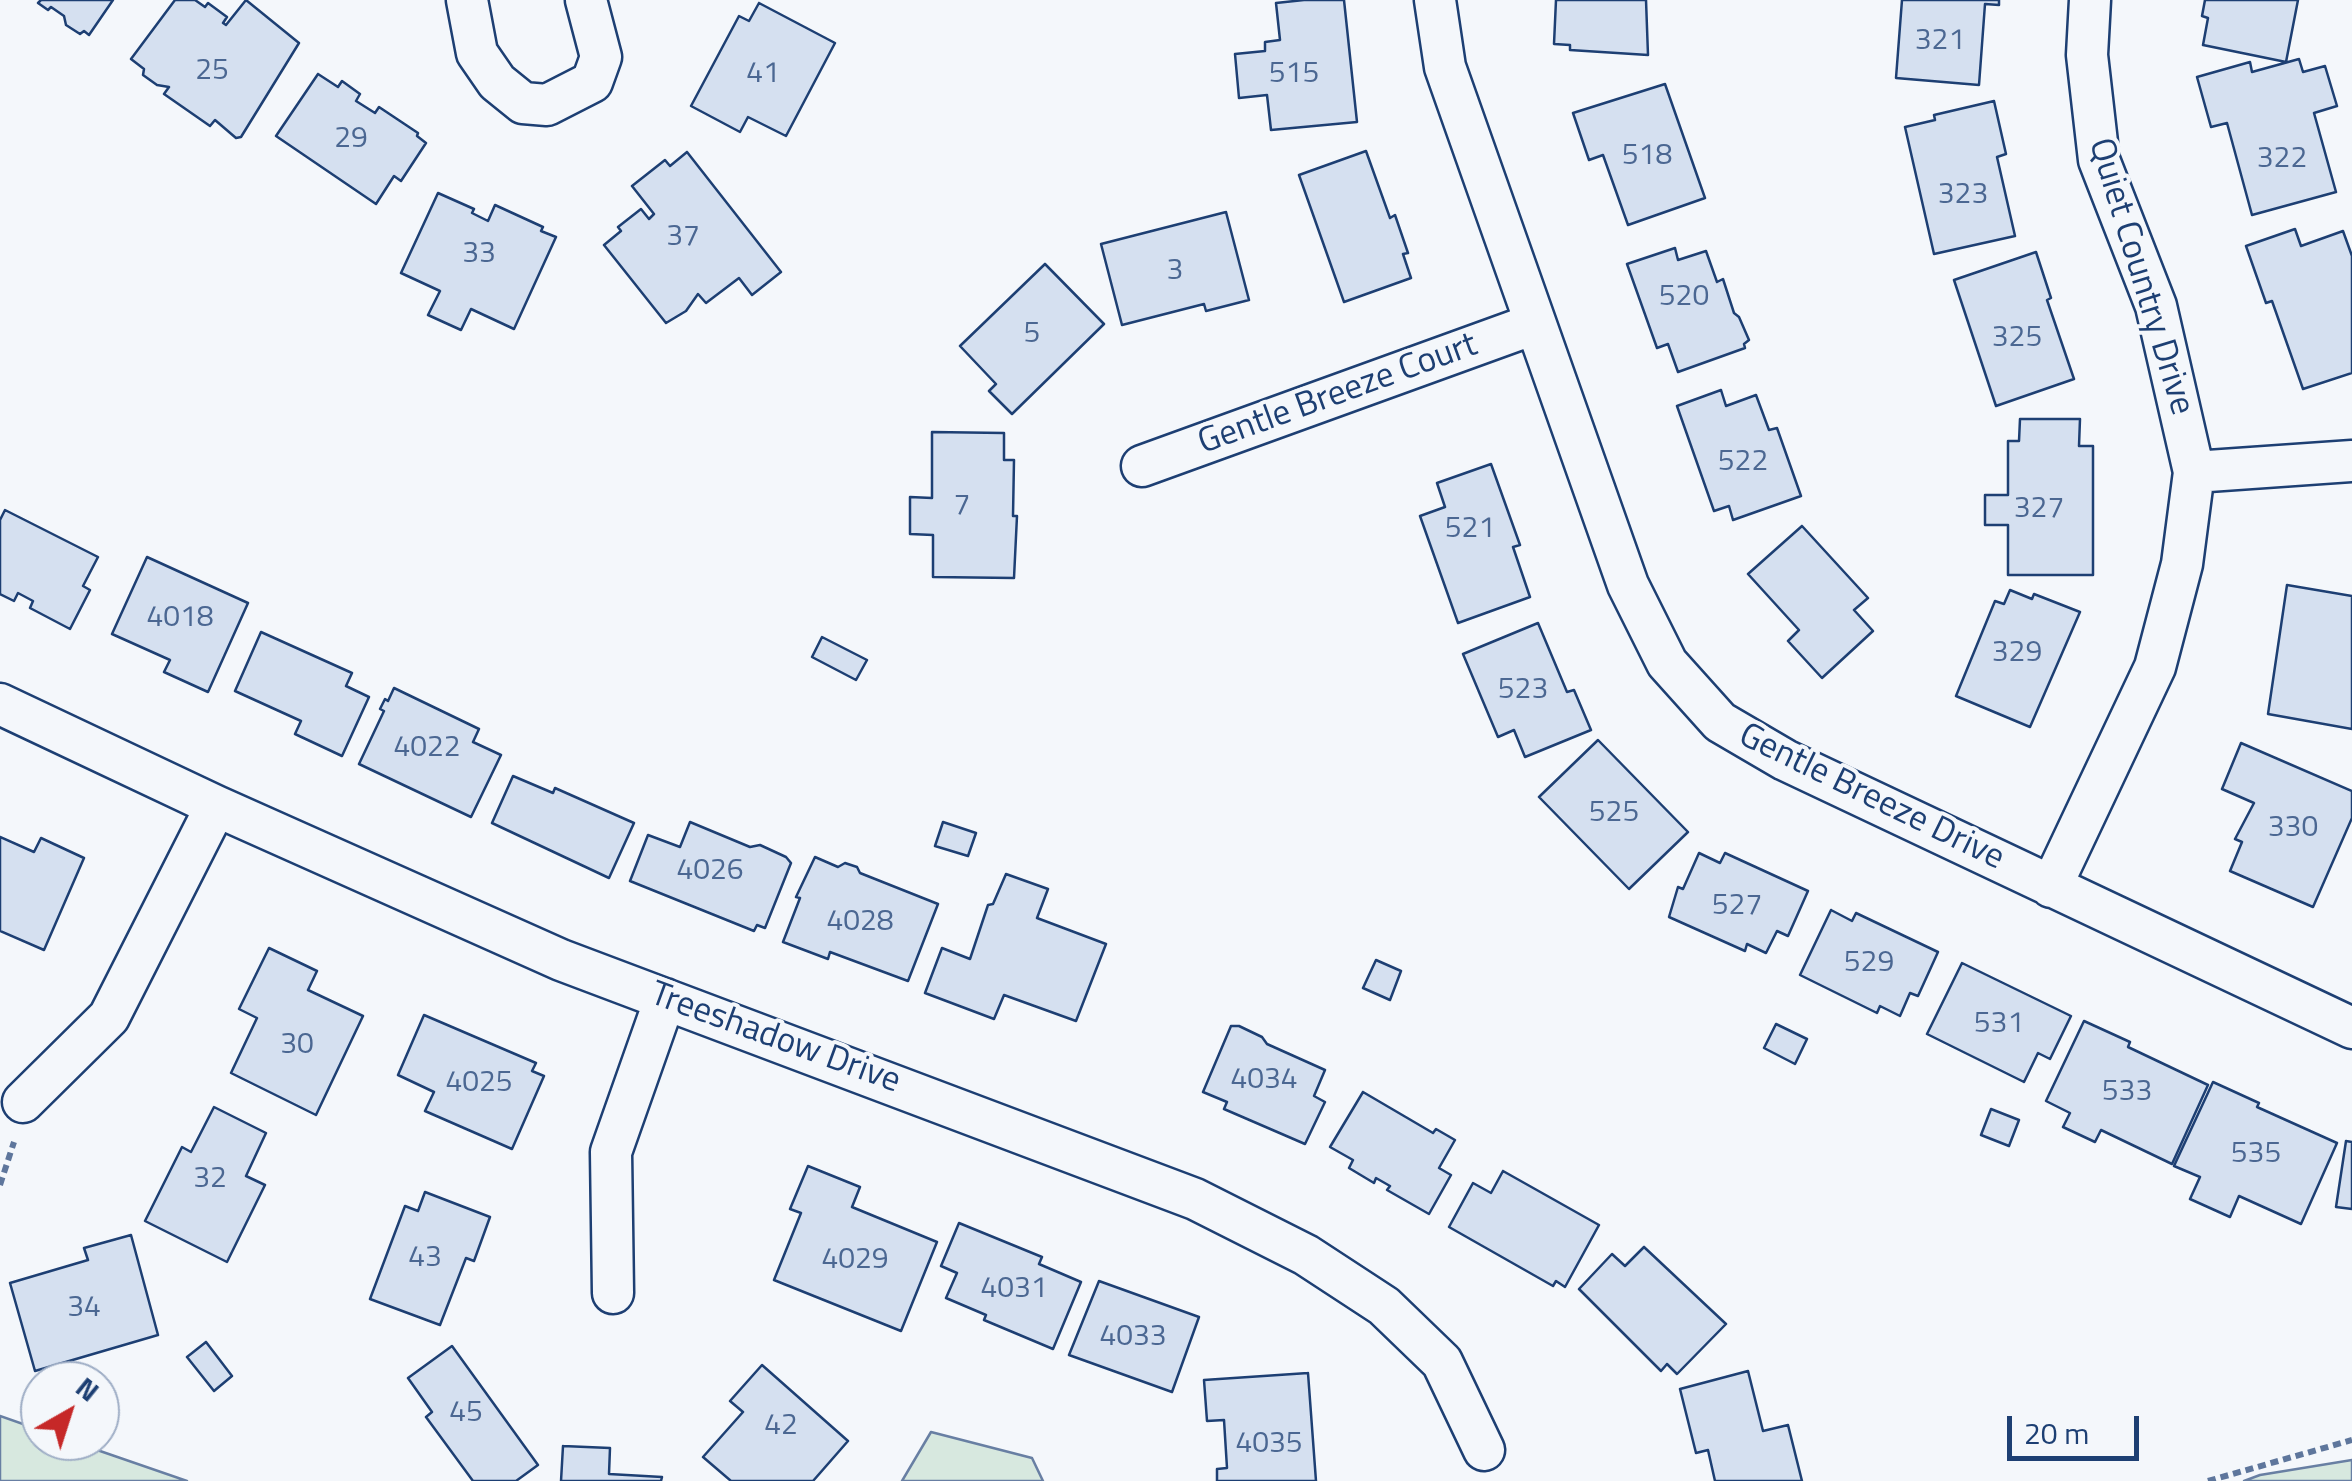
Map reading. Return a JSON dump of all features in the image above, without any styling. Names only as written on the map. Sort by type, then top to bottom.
[{"type":"street","points":[[467,0],[477,53],[497,82],[523,104],[548,105],[592,82],[602,58],[586,0]]},
{"type":"street","name":"Gentle Breeze Drive","points":[[1434,0],[1446,67],[1534,324],[1628,585],[1667,663],[1720,722],[1784,760],[2352,1028]]},
{"type":"street","name":"Quiet Country Drive","points":[[2050,887],[2155,667],[2182,564],[2194,472],[2156,306],[2099,160],[2086,55],[2090,0]]},
{"type":"street","name":"Gentle Breeze Court","points":[[1142,466],[1534,324]]},
{"type":"street","points":[[2194,472],[2352,461]]},
{"type":"street","name":"Treeshadow Drive","points":[[0,704],[216,806],[561,960],[1196,1199],[1306,1255],[1384,1306],[1442,1362],[1484,1450]]},
{"type":"street","points":[[24,1102],[110,1017],[216,806]]},
{"type":"street","points":[[612,1293],[611,1152],[665,999]]},
{"type":"path","points":[[2208,1481],[2352,1440]]},
{"type":"shaded area","points":[[0,1416],[20,1423],[20,1461],[120,1461],[120,1458],[187,1481],[0,1481]]},
{"type":"shaded area","points":[[931,1432],[1032,1458],[1043,1481],[902,1481]]},
{"type":"shaded area","points":[[2352,1460],[2352,1481],[2244,1481],[2260,1475]]},
{"type":"building","points":[[113,0],[89,35],[66,25],[64,16],[38,3]]},
{"type":"building","points":[[175,0],[195,0],[205,7],[208,3],[227,17],[223,23],[226,25],[246,0],[299,43],[241,137],[236,138],[215,120],[210,126],[164,94],[169,87],[157,85],[143,75],[144,69],[131,59]]},
{"type":"building","points":[[1344,0],[1357,122],[1271,130],[1267,95],[1239,98],[1235,54],[1265,51],[1265,42],[1280,40],[1276,3]]},
{"type":"building","points":[[1556,0],[1646,0],[1648,55],[1570,50],[1570,45],[1554,44]]},
{"type":"building","points":[[1902,0],[1999,0],[1999,5],[1985,4],[1979,85],[1896,78]]},
{"type":"building","points":[[2205,0],[2298,0],[2286,62],[2203,45],[2208,18],[2202,16]]},
{"type":"building","points":[[759,3],[835,43],[786,136],[748,117],[740,132],[691,106],[739,16],[749,21]]},
{"type":"building","points":[[2299,59],[2303,72],[2325,66],[2337,106],[2314,113],[2336,192],[2252,215],[2227,123],[2211,127],[2197,77],[2250,62],[2252,72]]},
{"type":"building","points":[[318,74],[338,87],[342,81],[360,94],[356,101],[375,113],[379,107],[418,133],[426,143],[401,181],[394,176],[376,204],[276,136]]},
{"type":"building","points":[[1665,84],[1705,198],[1628,225],[1603,155],[1589,160],[1573,113]]},
{"type":"building","points":[[1994,101],[2006,154],[1997,157],[2015,236],[1934,254],[1905,127],[1935,120],[1934,115]]},
{"type":"building","points":[[1366,151],[1390,218],[1395,215],[1408,253],[1403,254],[1411,278],[1344,302],[1299,175]]},
{"type":"building","points":[[687,152],[781,272],[752,295],[739,278],[706,303],[698,294],[686,311],[666,323],[604,245],[621,231],[618,227],[641,209],[649,219],[654,214],[632,186],[665,160],[670,166]]},
{"type":"building","points":[[438,193],[474,209],[472,213],[488,221],[495,205],[556,237],[514,329],[471,309],[461,330],[428,315],[440,291],[401,273]]},
{"type":"building","points":[[1226,212],[1249,300],[1206,311],[1204,304],[1122,325],[1101,244]]},
{"type":"building","points":[[2295,229],[2301,246],[2343,231],[2352,256],[2352,373],[2303,389],[2272,301],[2266,303],[2246,246]]},
{"type":"building","points":[[1675,248],[1678,260],[1706,251],[1717,282],[1723,279],[1734,313],[1749,340],[1745,348],[1678,372],[1668,344],[1657,348],[1627,264]]},
{"type":"building","points":[[2036,252],[2051,298],[2047,300],[2074,379],[1996,406],[1954,280]]},
{"type":"building","points":[[1045,264],[1104,324],[1012,414],[989,391],[996,384],[960,346]]},
{"type":"building","points":[[1721,390],[1726,406],[1756,395],[1769,430],[1777,428],[1801,496],[1733,520],[1729,506],[1714,511],[1677,406]]},
{"type":"building","points":[[2020,419],[2080,419],[2079,446],[2093,446],[2093,575],[2008,575],[2008,525],[1985,525],[1985,495],[2008,495],[2008,441],[2019,441]]},
{"type":"building","points":[[932,432],[1004,433],[1004,460],[1014,460],[1014,578],[933,577],[933,535],[910,534],[910,497],[932,498]]},
{"type":"building","points":[[1491,464],[1520,545],[1513,547],[1530,597],[1458,623],[1420,516],[1445,507],[1437,483]]},
{"type":"building","points":[[5,510],[98,557],[83,586],[90,590],[70,629],[30,608],[33,601],[18,593],[14,601],[0,594],[0,520]]},
{"type":"building","points":[[1802,526],[1868,598],[1854,610],[1873,631],[1822,678],[1788,641],[1799,630],[1748,574]]},
{"type":"building","points":[[147,557],[248,603],[208,692],[164,672],[170,660],[112,634]]},
{"type":"building","points":[[2287,585],[2352,596],[2352,729],[2268,714]]},
{"type":"building","points":[[2010,590],[2032,599],[2034,594],[2080,612],[2030,727],[1956,696],[1995,601],[2004,604]]},
{"type":"building","points":[[1538,623],[1567,692],[1574,690],[1591,730],[1525,757],[1514,730],[1498,737],[1463,654]]},
{"type":"building","points":[[261,632],[352,673],[346,686],[369,697],[342,756],[295,734],[301,721],[235,691]]},
{"type":"building","points":[[822,637],[867,660],[856,680],[812,657]]},
{"type":"building","points":[[394,688],[479,729],[473,742],[501,755],[471,817],[359,764],[384,711],[380,709]]},
{"type":"building","points":[[1598,740],[1688,832],[1629,889],[1539,797]]},
{"type":"building","points":[[2241,743],[2352,791],[2352,818],[2313,907],[2230,871],[2242,842],[2235,839],[2254,803],[2222,789]]},
{"type":"building","points":[[513,776],[553,793],[555,788],[634,823],[609,878],[492,823]]},
{"type":"building","points":[[690,822],[750,847],[760,845],[791,863],[765,928],[757,925],[754,931],[630,881],[648,835],[680,847]]},
{"type":"building","points":[[943,822],[976,833],[968,856],[935,846]]},
{"type":"building","points":[[0,837],[34,852],[41,838],[84,858],[44,950],[0,931]]},
{"type":"building","points":[[1699,853],[1720,863],[1725,853],[1808,891],[1788,936],[1777,931],[1766,953],[1747,944],[1745,951],[1669,917],[1678,887],[1683,889]]},
{"type":"building","points":[[815,857],[838,867],[845,863],[857,867],[860,873],[938,904],[908,981],[830,952],[828,959],[783,942],[800,898],[796,897]]},
{"type":"building","points":[[1006,874],[1048,889],[1037,918],[1106,944],[1076,1021],[1004,995],[994,1019],[925,993],[942,948],[970,959],[988,905],[993,904]]},
{"type":"building","points":[[1831,910],[1852,921],[1856,913],[1938,952],[1918,996],[1910,993],[1900,1016],[1880,1006],[1877,1013],[1800,975]]},
{"type":"building","points":[[269,948],[317,971],[308,990],[363,1016],[316,1115],[231,1073],[257,1018],[239,1009]]},
{"type":"building","points":[[1376,960],[1401,971],[1390,1000],[1363,988]]},
{"type":"building","points":[[1962,963],[2071,1016],[2050,1059],[2038,1053],[2024,1082],[1927,1034]]},
{"type":"building","points":[[424,1015],[536,1063],[532,1071],[544,1076],[512,1149],[425,1111],[434,1092],[398,1075]]},
{"type":"building","points":[[2084,1021],[2208,1085],[2172,1164],[2101,1130],[2095,1142],[2063,1127],[2070,1113],[2046,1101]]},
{"type":"building","points":[[1776,1024],[1807,1039],[1795,1064],[1764,1048]]},
{"type":"building","points":[[1231,1026],[1239,1026],[1262,1037],[1267,1044],[1325,1070],[1314,1096],[1325,1102],[1305,1144],[1224,1109],[1227,1102],[1203,1092]]},
{"type":"building","points":[[2213,1082],[2259,1103],[2257,1107],[2337,1143],[2301,1224],[2239,1196],[2230,1217],[2190,1199],[2200,1177],[2174,1166]]},
{"type":"building","points":[[1363,1092],[1433,1133],[1436,1129],[1455,1140],[1439,1168],[1451,1175],[1429,1214],[1387,1190],[1390,1186],[1376,1178],[1374,1183],[1349,1168],[1353,1160],[1330,1147]]},
{"type":"building","points":[[214,1107],[266,1133],[246,1176],[265,1185],[227,1262],[145,1221],[182,1147],[191,1152]]},
{"type":"building","points":[[1991,1109],[2019,1120],[2009,1146],[1981,1135]]},
{"type":"building","points":[[2346,1141],[2352,1142],[2352,1209],[2336,1207]]},
{"type":"building","points":[[808,1166],[860,1187],[852,1207],[937,1242],[901,1331],[774,1280],[801,1213],[790,1209]]},
{"type":"building","points":[[1503,1171],[1599,1225],[1565,1287],[1556,1281],[1553,1286],[1449,1227],[1473,1183],[1491,1193]]},
{"type":"building","points":[[425,1192],[490,1217],[474,1261],[466,1258],[440,1325],[370,1299],[405,1206],[418,1211]]},
{"type":"building","points":[[959,1223],[1042,1257],[1039,1264],[1081,1282],[1053,1349],[984,1320],[986,1315],[946,1298],[957,1273],[941,1266]]},
{"type":"building","points":[[131,1235],[158,1335],[69,1361],[32,1361],[10,1283],[88,1260],[84,1248]]},
{"type":"building","points":[[1644,1247],[1726,1324],[1677,1374],[1667,1364],[1661,1371],[1579,1289],[1612,1254],[1625,1266]]},
{"type":"building","points":[[1099,1281],[1199,1317],[1172,1392],[1069,1355]]},
{"type":"building","points":[[206,1342],[232,1376],[214,1391],[187,1357]]},
{"type":"building","points":[[452,1346],[538,1465],[516,1481],[473,1481],[426,1417],[432,1412],[408,1378]]},
{"type":"building","points":[[762,1365],[848,1441],[813,1481],[731,1481],[703,1457],[743,1412],[730,1401]]},
{"type":"building","points":[[1748,1371],[1763,1431],[1788,1425],[1802,1481],[1715,1481],[1708,1450],[1696,1453],[1680,1389]]},
{"type":"building","points":[[1308,1373],[1316,1481],[1217,1481],[1217,1469],[1227,1468],[1224,1420],[1207,1421],[1204,1380]]},
{"type":"building","points":[[563,1446],[610,1448],[609,1474],[662,1477],[661,1481],[561,1481]]}]
